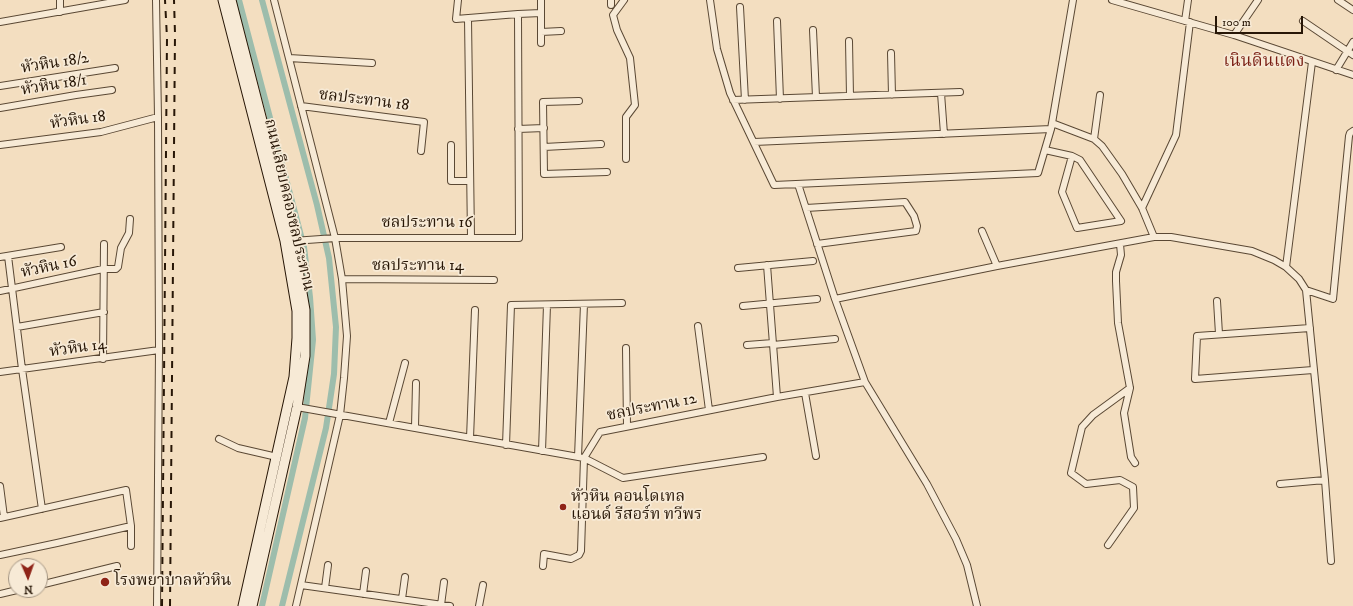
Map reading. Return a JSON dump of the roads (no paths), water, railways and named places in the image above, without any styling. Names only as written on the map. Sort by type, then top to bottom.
[{"type":"street","points":[[60,0],[60,12]]},
{"type":"street","points":[[0,22],[125,0]]},
{"type":"street","points":[[156,0],[159,350],[157,606]]},
{"type":"street","name":"ถนนเลียบคลองชลประทาน","points":[[223,0],[285,241],[296,311],[297,338],[294,377],[243,606]]},
{"type":"street","name":"ถนนเลียบคลองชลประทาน","points":[[232,0],[293,241],[305,310],[305,356],[297,407],[252,606]]},
{"type":"street","points":[[274,0],[335,238],[342,280],[347,336],[340,415],[296,606]]},
{"type":"street","points":[[458,0],[456,19],[540,13]]},
{"type":"street","points":[[541,0],[541,43]]},
{"type":"street","points":[[624,0],[613,15],[617,30],[630,58],[635,105],[626,117],[626,159]]},
{"type":"street","points":[[710,0],[717,48],[733,100],[774,185],[1038,173],[1051,126],[1073,0]]},
{"type":"street","points":[[1112,0],[1234,35],[1353,75]]},
{"type":"street","points":[[1142,208],[1176,135],[1188,21],[1188,0]]},
{"type":"street","points":[[1234,35],[1258,0]]},
{"type":"street","points":[[1338,0],[1353,10]]},
{"type":"street","points":[[740,7],[745,100]]},
{"type":"street","points":[[518,14],[518,129],[544,128]]},
{"type":"street","points":[[468,18],[471,237]]},
{"type":"street","points":[[777,21],[780,99]]},
{"type":"street","points":[[1303,21],[1353,55]]},
{"type":"street","points":[[813,30],[816,98]]},
{"type":"street","points":[[541,32],[561,31]]},
{"type":"street","points":[[849,41],[850,96]]},
{"type":"street","points":[[1336,70],[1353,42]]},
{"type":"street","points":[[891,53],[892,95]]},
{"type":"street","points":[[289,58],[372,63]]},
{"type":"street","points":[[1286,267],[1312,62]]},
{"type":"street","name":"หัวหิน 18/2","points":[[0,86],[115,68]]},
{"type":"street","name":"หัวหิน 18/1","points":[[0,108],[112,90]]},
{"type":"street","points":[[733,100],[960,92]]},
{"type":"street","points":[[941,93],[944,134]]},
{"type":"street","points":[[1094,139],[1100,95]]},
{"type":"street","points":[[579,101],[543,102],[544,174],[607,172]]},
{"type":"street","name":"ชลประทาน 18","points":[[301,106],[424,122],[421,151]]},
{"type":"street","name":"หัวหิน 18","points":[[0,145],[101,132],[158,117]]},
{"type":"street","points":[[754,142],[944,134],[1051,126],[1094,139],[1102,146],[1122,174],[1142,208],[1154,238]]},
{"type":"street","name":"ชลประทาน 16","points":[[293,241],[335,238],[519,238],[518,129]]},
{"type":"street","points":[[1306,290],[1333,299],[1349,136],[1353,131]]},
{"type":"street","points":[[544,147],[601,144]]},
{"type":"street","points":[[451,145],[450,181],[470,181]]},
{"type":"street","points":[[1045,150],[1072,156],[1080,160],[1121,221],[1077,228],[1062,192],[1072,156]]},
{"type":"street","points":[[798,184],[835,299],[865,382],[927,484],[956,539],[967,565],[977,606]]},
{"type":"street","points":[[806,208],[905,202],[914,216],[917,226],[916,231],[817,244]]},
{"type":"street","name":"หัวหิน 16","points":[[0,291],[103,269],[116,269],[118,267],[121,248],[129,233],[130,220]]},
{"type":"street","points":[[982,231],[997,266]]},
{"type":"street","points":[[835,299],[997,266],[1154,238],[1171,237],[1252,251],[1274,260],[1286,267],[1299,279],[1306,290],[1325,480],[1331,561]]},
{"type":"street","points":[[103,359],[104,244]]},
{"type":"street","points":[[1120,244],[1121,255],[1116,272],[1118,324],[1130,388],[1124,413],[1131,457],[1135,463]]},
{"type":"street","points":[[0,257],[61,247]]},
{"type":"street","points":[[8,256],[42,509]]},
{"type":"street","points":[[738,268],[813,261]]},
{"type":"street","points":[[766,265],[777,397]]},
{"type":"street","name":"ชลประทาน 14","points":[[342,280],[494,280]]},
{"type":"street","points":[[743,306],[817,299]]},
{"type":"street","points":[[1217,301],[1219,334]]},
{"type":"street","points":[[506,445],[511,305],[622,303]]},
{"type":"street","points":[[543,566],[544,554],[571,559],[579,555],[581,551],[584,304]]},
{"type":"street","points":[[542,451],[547,305]]},
{"type":"street","points":[[470,438],[475,310]]},
{"type":"street","points":[[17,327],[104,312]]},
{"type":"street","points":[[698,326],[709,410]]},
{"type":"street","points":[[1310,328],[1197,336],[1195,379],[1313,370]]},
{"type":"street","points":[[747,345],[835,339]]},
{"type":"street","points":[[626,348],[627,426]]},
{"type":"street","name":"หัวหิน 14","points":[[0,372],[103,359],[159,350]]},
{"type":"street","points":[[389,422],[405,363]]},
{"type":"street","name":"ชลประทาน 12","points":[[581,457],[600,432],[777,397],[865,382]]},
{"type":"street","points":[[415,427],[416,383]]},
{"type":"street","points":[[1108,546],[1134,508],[1133,487],[1120,480],[1086,484],[1071,473],[1082,428],[1093,415],[1130,388]]},
{"type":"street","points":[[805,393],[816,456]]},
{"type":"street","points":[[297,407],[581,457],[623,478],[763,457]]},
{"type":"street","points":[[219,439],[238,448],[277,457]]},
{"type":"street","points":[[1280,484],[1325,480]]},
{"type":"street","points":[[0,486],[2,517],[126,490],[132,546]]},
{"type":"street","points":[[0,555],[131,526]]},
{"type":"street","points":[[325,588],[328,565]]},
{"type":"street","points":[[48,583],[117,566]]},
{"type":"street","points":[[363,594],[366,571]]},
{"type":"street","points":[[402,599],[405,577]]},
{"type":"street","points":[[440,605],[444,582]]},
{"type":"street","points":[[301,585],[450,606]]},
{"type":"street","points":[[479,606],[483,585]]},
{"type":"waterway","points":[[239,0],[304,247],[313,340],[305,418],[262,606]]},
{"type":"waterway","points":[[262,0],[317,205],[329,258],[336,327],[334,374],[326,428],[282,606]]},
{"type":"railway","points":[[162,606],[167,38],[165,0]]},
{"type":"railway","points":[[170,606],[175,34],[174,0]]},
{"type":"place","name":"หัวหิน คอนโดเทล แอนด์ รีสอร์ท ทวีพร","points":[[563,507]]},
{"type":"place","name":"โรงพยาบาลหัวหิน","points":[[105,582]]},
{"type":"district","name":"เนินดินแดง","points":[[1264,62]]}]
